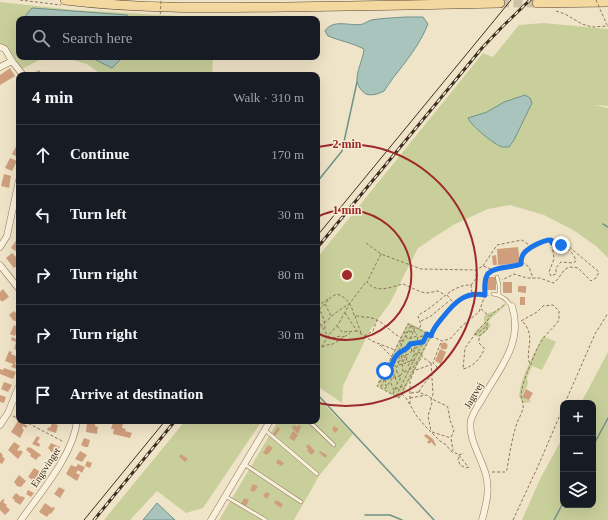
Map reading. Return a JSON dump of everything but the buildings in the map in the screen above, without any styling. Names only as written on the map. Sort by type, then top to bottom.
[{"type":"main road","points":[[65,0],[109,5],[213,8],[500,3]]},
{"type":"main road","points":[[537,3],[608,2]]},
{"type":"street","points":[[0,47],[5,49],[21,72]]},
{"type":"street","points":[[0,67],[12,61]]},
{"type":"street","points":[[0,247],[7,236],[16,194]]},
{"type":"street","points":[[0,265],[16,285]]},
{"type":"street","name":"Jagtvej","points":[[482,520],[488,498],[486,474],[478,455],[471,429],[471,422],[473,415],[484,395],[505,362],[515,333],[516,324],[510,304]]},
{"type":"street","points":[[0,425],[8,413],[16,393]]},
{"type":"street","name":"Engsvinget","points":[[21,520],[63,460],[70,445],[76,424]]},
{"type":"street","points":[[211,520],[268,424]]},
{"type":"lane","points":[[497,277],[499,295]]},
{"type":"lane","points":[[493,294],[499,295],[510,304]]},
{"type":"lane","points":[[312,424],[334,445]]},
{"type":"lane","points":[[265,430],[317,474]]},
{"type":"lane","points":[[244,464],[301,502]]},
{"type":"lane","points":[[225,496],[266,520]]},
{"type":"path","points":[[160,16],[161,0]]},
{"type":"path","points":[[554,10],[565,14],[582,24],[592,27],[608,26],[596,0]]},
{"type":"path","points":[[366,243],[381,254],[421,269],[476,270],[483,266],[497,245],[522,240],[532,248]]},
{"type":"path","points":[[498,282],[514,274],[527,278],[540,278],[550,282],[556,282],[562,271],[571,267],[578,268],[591,281],[598,276],[599,272],[561,240],[543,240],[522,256],[522,262]]},
{"type":"path","points":[[551,240],[554,259],[549,272],[551,276],[556,274],[556,268],[561,262],[573,263],[576,261],[568,249],[556,243],[552,243]]},
{"type":"path","points":[[321,348],[328,336],[337,326],[350,303],[366,282],[381,254]]},
{"type":"path","points":[[522,262],[529,267],[533,278]]},
{"type":"path","points":[[493,294],[486,295],[472,294],[463,297],[454,304],[437,324],[431,336],[422,354],[412,368],[413,371],[399,398],[378,386],[408,324],[431,336],[442,341],[450,339],[462,326],[479,312],[486,295],[487,275],[493,270],[518,265],[522,262]]},
{"type":"path","points":[[483,266],[493,270],[497,277]]},
{"type":"path","points":[[472,294],[471,285],[476,279],[476,270]]},
{"type":"path","points":[[366,282],[379,290],[403,284],[421,292],[427,293],[438,290],[446,295],[454,304]]},
{"type":"path","points":[[419,329],[421,322],[418,316],[420,314],[462,285],[471,285]]},
{"type":"path","points":[[320,309],[337,294],[350,303],[362,334]]},
{"type":"path","points":[[320,304],[327,298],[331,298]]},
{"type":"path","points":[[421,322],[431,316],[450,300]]},
{"type":"path","points":[[322,326],[332,316],[350,303]]},
{"type":"path","points":[[325,304],[332,316]]},
{"type":"path","points":[[478,334],[479,343],[484,350],[477,362],[470,367],[463,369],[465,348],[478,330],[486,322],[489,316],[504,306],[510,304]]},
{"type":"path","points":[[486,474],[490,472],[505,472],[507,470],[516,425],[523,409],[521,397],[530,364],[544,337],[559,320],[559,311],[553,305],[543,306],[537,312],[516,324]]},
{"type":"path","points":[[480,309],[489,316]]},
{"type":"path","points":[[320,312],[325,323],[325,329]]},
{"type":"path","points":[[345,312],[357,331],[380,345],[386,346],[395,351]]},
{"type":"path","points":[[566,400],[595,334],[608,312]]},
{"type":"path","points":[[354,315],[361,318],[370,317],[377,319],[401,338]]},
{"type":"path","points":[[364,336],[372,331],[377,319]]},
{"type":"path","points":[[522,321],[527,326],[530,340],[528,357],[530,364]]},
{"type":"path","points":[[479,336],[486,330],[486,322]]},
{"type":"path","points":[[320,323],[328,336]]},
{"type":"path","points":[[337,326],[342,332]]},
{"type":"path","points":[[408,366],[418,342],[418,337],[411,326]]},
{"type":"path","points":[[381,388],[411,326]]},
{"type":"path","points":[[475,335],[487,326]]},
{"type":"path","points":[[409,339],[415,327]]},
{"type":"path","points":[[342,332],[357,331]]},
{"type":"path","points":[[403,334],[413,331]]},
{"type":"path","points":[[341,336],[342,332]]},
{"type":"path","points":[[321,348],[333,344],[350,332]]},
{"type":"path","points":[[400,341],[423,336],[425,332]]},
{"type":"path","points":[[396,396],[427,334]]},
{"type":"path","points":[[328,336],[331,338],[341,336],[344,337]]},
{"type":"path","points":[[406,336],[409,339],[412,351]]},
{"type":"path","points":[[400,341],[405,352],[403,372]]},
{"type":"path","points":[[431,431],[428,416],[432,403],[432,364],[442,341]]},
{"type":"path","points":[[410,344],[423,342]]},
{"type":"path","points":[[385,390],[395,376],[397,371],[396,368],[399,365],[398,361],[401,355],[410,344]]},
{"type":"path","points":[[380,345],[392,357]]},
{"type":"path","points":[[409,369],[406,363],[408,356],[414,349],[420,346]]},
{"type":"path","points":[[399,350],[403,363]]},
{"type":"path","points":[[418,352],[422,354]]},
{"type":"path","points":[[414,354],[418,352]]},
{"type":"path","points":[[397,354],[408,356]]},
{"type":"path","points":[[409,354],[410,361]]},
{"type":"path","points":[[410,405],[410,381],[416,370],[417,364],[422,357],[422,354]]},
{"type":"path","points":[[393,363],[402,360],[405,356]]},
{"type":"path","points":[[419,392],[422,385],[432,375],[437,367],[422,357]]},
{"type":"path","points":[[385,371],[393,366],[414,360]]},
{"type":"path","points":[[416,370],[432,364]]},
{"type":"path","points":[[387,367],[388,373]]},
{"type":"path","points":[[400,376],[403,372],[412,368]]},
{"type":"path","points":[[397,371],[400,376],[400,380]]},
{"type":"path","points":[[408,372],[410,377]]},
{"type":"path","points":[[379,382],[395,376],[400,376]]},
{"type":"path","points":[[395,376],[397,384]]},
{"type":"path","points":[[393,394],[400,380],[406,377]]},
{"type":"path","points":[[385,379],[386,387]]},
{"type":"path","points":[[390,381],[394,390]]},
{"type":"path","points":[[394,390],[402,386],[406,386]]},
{"type":"path","points":[[410,394],[419,392],[447,406],[454,430],[451,438],[453,452]]},
{"type":"path","points":[[401,394],[406,398],[421,421],[440,441],[445,444],[449,450],[459,456],[469,468],[460,465],[458,459],[459,456]]},
{"type":"path","points":[[410,398],[425,396]]},
{"type":"path","points":[[513,520],[560,415]]},
{"type":"path","points":[[30,424],[70,445]]},
{"type":"path","points":[[431,431],[451,438]]},
{"type":"path","points":[[459,456],[464,453]]},
{"type":"green space","points":[[0,2],[73,10],[179,16],[16,16],[16,60],[39,60],[22,69],[9,50],[0,44]]},
{"type":"green space","points":[[543,23],[608,29],[608,106],[594,105],[608,108],[608,258],[596,246],[573,230],[544,215],[510,205],[488,209],[453,225],[418,248],[390,303],[369,332],[343,386],[342,403],[320,388],[320,254],[483,53],[493,57],[519,25]]},
{"type":"green space","points":[[73,60],[213,60],[212,72],[98,72],[87,64]]},
{"type":"green space","points":[[505,303],[507,304],[488,321],[491,325],[490,327],[480,337],[476,336],[474,333],[484,323],[484,317],[486,314],[499,309]]},
{"type":"green space","points":[[408,322],[432,335],[402,396],[399,398],[377,386]]},
{"type":"green space","points":[[543,336],[556,342],[542,370],[532,366],[527,378],[528,384],[522,396],[531,402],[523,403],[519,396],[522,381],[528,365]]},
{"type":"green space","points":[[608,352],[608,520],[522,520],[540,479],[560,442],[560,508],[596,508],[596,400],[583,400]]},
{"type":"green space","points":[[320,400],[353,434],[319,476],[294,520],[219,520],[276,424],[320,424]]},
{"type":"green space","points":[[183,424],[260,424],[203,508],[186,513],[157,491],[130,520],[104,520]]},
{"type":"water","points":[[32,8],[128,16],[26,16]]},
{"type":"water","points":[[423,17],[428,24],[421,39],[384,91],[370,95],[366,94],[360,89],[357,82],[364,49],[328,36],[325,31],[328,27],[337,24],[358,25],[371,20]]},
{"type":"water","points":[[96,60],[120,60],[112,68]]},
{"type":"water","points":[[525,95],[530,98],[532,103],[509,147],[502,147],[494,143],[478,130],[468,118],[487,112],[504,102]]},
{"type":"water","points":[[157,503],[175,520],[143,520]]},
{"type":"waterway","points":[[320,178],[342,151],[357,82]]},
{"type":"waterway","points":[[603,224],[608,227]]},
{"type":"waterway","points":[[320,397],[434,520]]},
{"type":"waterway","points":[[596,440],[608,418]]},
{"type":"waterway","points":[[554,520],[560,508]]},
{"type":"waterway","points":[[365,515],[390,515],[402,520]]},
{"type":"tunnel","points":[[500,3],[537,3]]},
{"type":"tram line","points":[[320,232],[511,0]]},
{"type":"tram line","points":[[84,520],[163,424]]},
{"type":"railway","points":[[320,244],[482,48],[530,0]]},
{"type":"railway","points":[[94,520],[173,424]]},
{"type":"route","points":[[385,371],[390,368],[397,354],[406,350],[410,344],[423,342],[427,334],[431,336],[437,324],[456,302],[463,297],[472,294],[485,295],[486,278],[487,275],[493,270],[521,264],[521,258],[526,251],[543,240],[551,240],[552,243],[561,245]]}]
